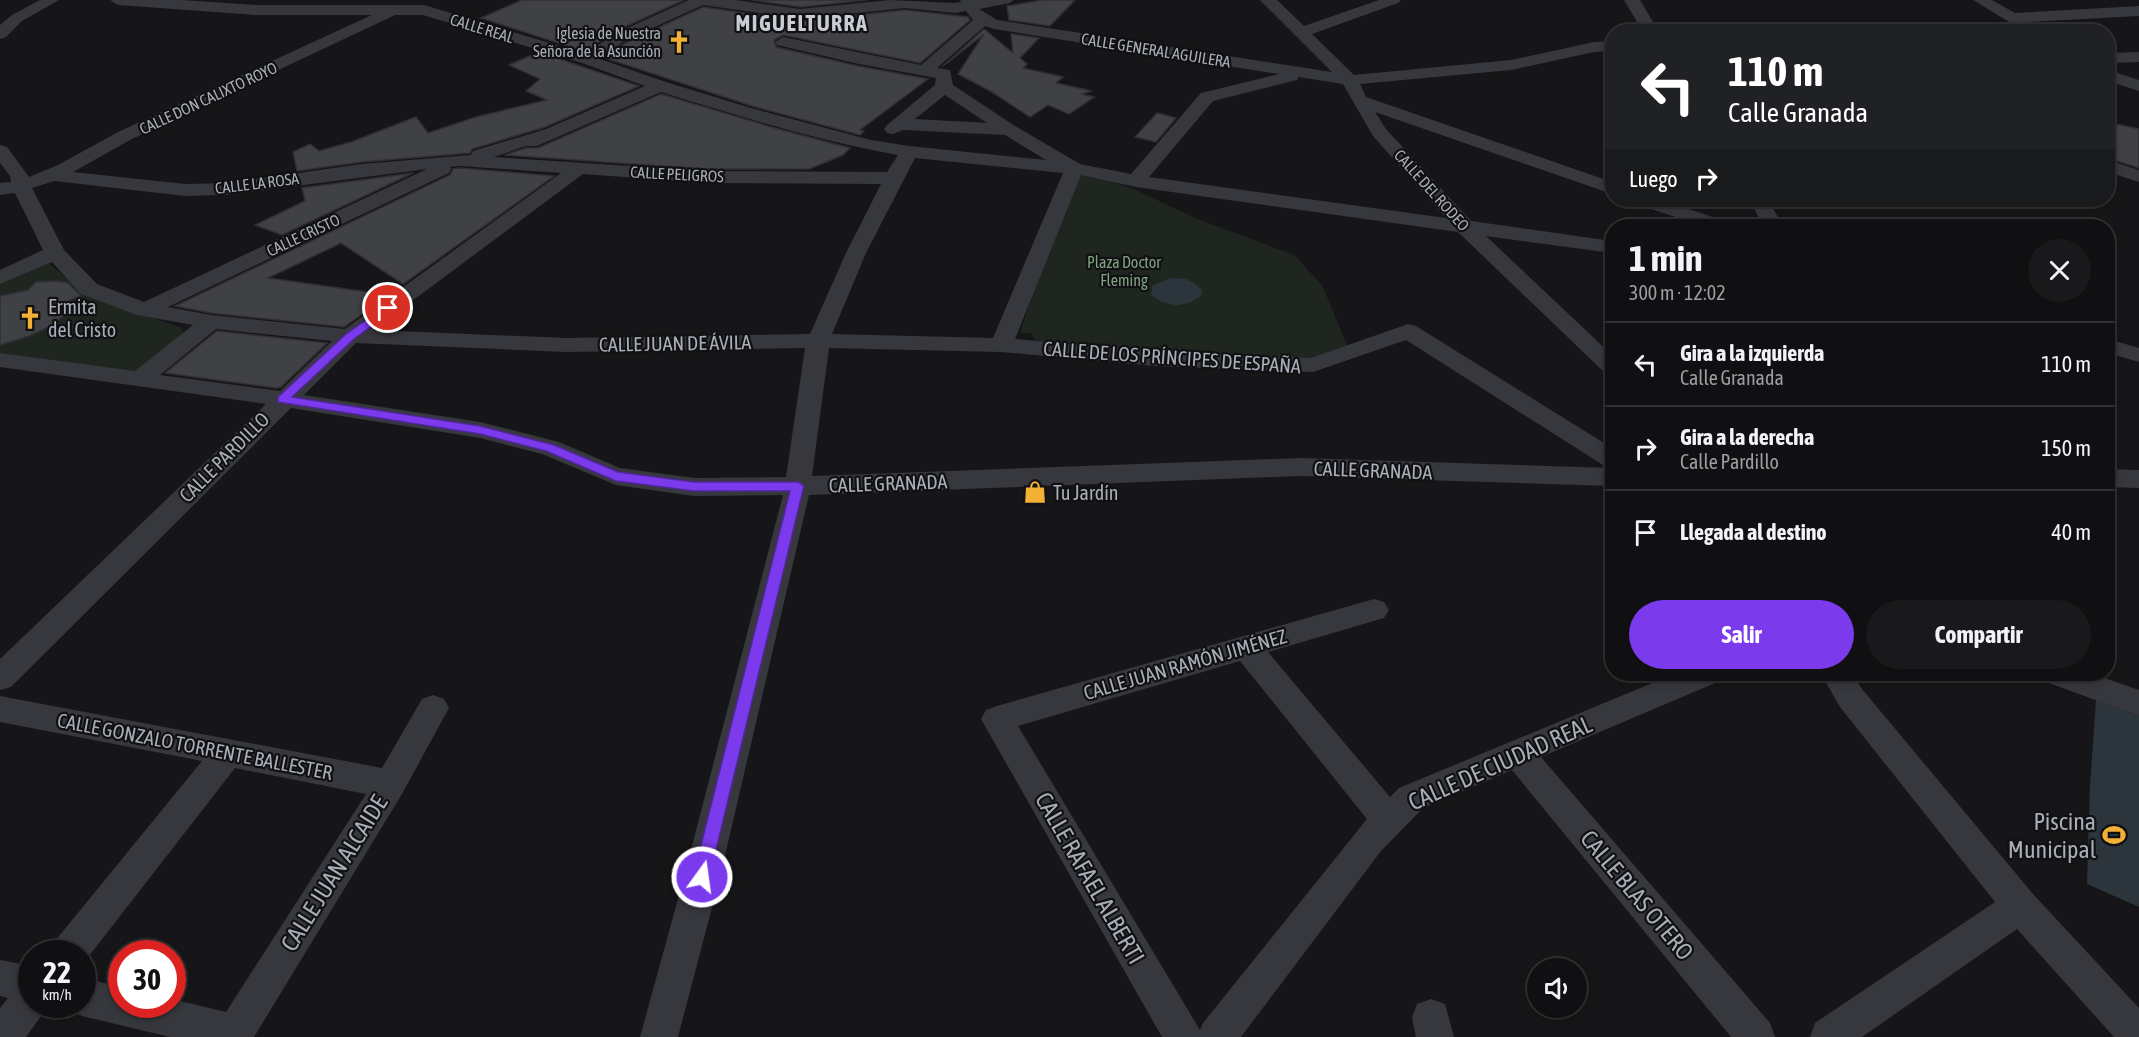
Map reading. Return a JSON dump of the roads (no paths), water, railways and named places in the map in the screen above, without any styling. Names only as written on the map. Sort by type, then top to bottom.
[{"type":"street","points":[[0,34],[17,18],[51,0]]},
{"type":"street","name":"CALLE REAL","points":[[118,0],[257,10],[424,10],[588,60],[660,86],[745,112],[870,145],[909,152],[1074,168]]},
{"type":"street","name":"CALLE DON CALIXTO ROYO","points":[[0,189],[22,187],[53,175],[122,137],[413,0]]},
{"type":"street","points":[[588,60],[618,38],[702,0],[767,5],[800,14],[904,3],[955,8],[969,3],[1005,0]]},
{"type":"street","name":"CALLE DEL RODEO","points":[[1268,0],[1350,80],[1359,100],[1379,132],[1465,227],[1605,360]]},
{"type":"street","points":[[1303,32],[1393,0]]},
{"type":"street","points":[[1632,0],[1646,24]]},
{"type":"street","points":[[1982,0],[2022,24]]},
{"type":"street","points":[[2132,0],[2139,3]]},
{"type":"street","points":[[925,70],[981,20],[971,11],[969,3]]},
{"type":"street","points":[[2013,18],[2139,11]]},
{"type":"street","name":"CALLE GENERAL AGUILERA","points":[[981,20],[1350,80],[1511,65],[1605,46]]},
{"type":"street","points":[[783,42],[858,59],[944,74],[944,87],[902,124],[870,145]]},
{"type":"street","points":[[2115,68],[2139,57]]},
{"type":"street","points":[[1136,181],[1207,97],[1300,73]]},
{"type":"street","points":[[2115,74],[2139,86]]},
{"type":"street","points":[[493,161],[546,134],[660,86]]},
{"type":"street","points":[[944,87],[1009,130],[1074,168],[1136,181],[1605,246]]},
{"type":"street","points":[[1359,100],[1424,125],[1571,172],[1605,185]]},
{"type":"street","points":[[902,124],[1009,130]]},
{"type":"street","points":[[460,160],[546,134]]},
{"type":"street","points":[[0,151],[19,175],[22,187],[55,253],[89,290],[145,310]]},
{"type":"street","points":[[659,1037],[702,877],[798,486],[818,340],[856,253],[893,178],[909,152]]},
{"type":"street","name":"CALLE LA ROSA","points":[[53,175],[185,190],[227,189],[362,170],[460,160]]},
{"type":"street","name":"CALLE PELIGROS","points":[[460,160],[706,177],[893,178]]},
{"type":"street","name":"CALLE CRISTO","points":[[145,310],[460,160]]},
{"type":"street","points":[[1001,345],[1074,168]]},
{"type":"street","points":[[2115,168],[2139,176]]},
{"type":"street","name":"CALLE PARDILLO","points":[[0,678],[350,336],[578,169]]},
{"type":"street","points":[[1664,207],[1700,219]]},
{"type":"street","points":[[0,278],[55,253]]},
{"type":"street","name":"CALLE JUAN DE ÁVILA","points":[[145,310],[211,322],[350,336],[566,345],[818,340],[1001,345]]},
{"type":"street","points":[[139,380],[211,322]]},
{"type":"street","name":"CALLE DE LOS PRÍNCIPES DE ESPAÑA","points":[[1001,345],[1155,359],[1313,365],[1408,331],[1605,455]]},
{"type":"street","points":[[2115,348],[2139,355]]},
{"type":"street","name":"CALLE GRANADA","points":[[0,360],[283,399],[480,430],[550,448],[616,476],[694,487],[798,486],[1301,467],[1605,477]]},
{"type":"street","points":[[2115,478],[2139,478]]},
{"type":"street","name":"CALLE JUAN RAMÓN JIMÉNEZ","points":[[997,719],[1374,610]]},
{"type":"street","points":[[1245,646],[1388,819]]},
{"type":"street","name":"CALLE DE CIUDAD REAL","points":[[1217,1037],[1369,840],[1411,798],[1688,681]]},
{"type":"street","points":[[1840,681],[1851,698],[2020,906],[2139,1036]]},
{"type":"street","points":[[2079,681],[2139,703]]},
{"type":"street","name":"CALLE JUAN ALCAIDE","points":[[233,1035],[390,783],[433,708]]},
{"type":"street","name":"CALLE GONZALO TORRENTE BALLESTER","points":[[0,709],[227,754],[390,783]]},
{"type":"street","name":"CALLE RAFAEL ALBERTI","points":[[997,719],[1184,1037]]},
{"type":"street","name":"CALLE BLAS OTERO","points":[[1518,753],[1756,1037]]},
{"type":"street","points":[[79,940],[227,754]]},
{"type":"street","points":[[1829,1037],[2020,906]]},
{"type":"street","points":[[0,978],[18,982]]},
{"type":"street","points":[[96,1001],[233,1035]]},
{"type":"street","points":[[1,1037],[18,1016]]},
{"type":"place","name":"Iglesia de Nuestra Señora de la Asunción","points":[[679,42]]},
{"type":"place","name":"Ermita del Cristo","points":[[30,318]]},
{"type":"place","name":"Tu Jardín","points":[[1035,492]]},
{"type":"place","name":"Piscina Municipal","points":[[2114,835]]},
{"type":"district","name":"MIGUELTURRA","points":[[802,23]]},
{"type":"park label","name":"Plaza Doctor Fleming","points":[[1124,271]]}]
